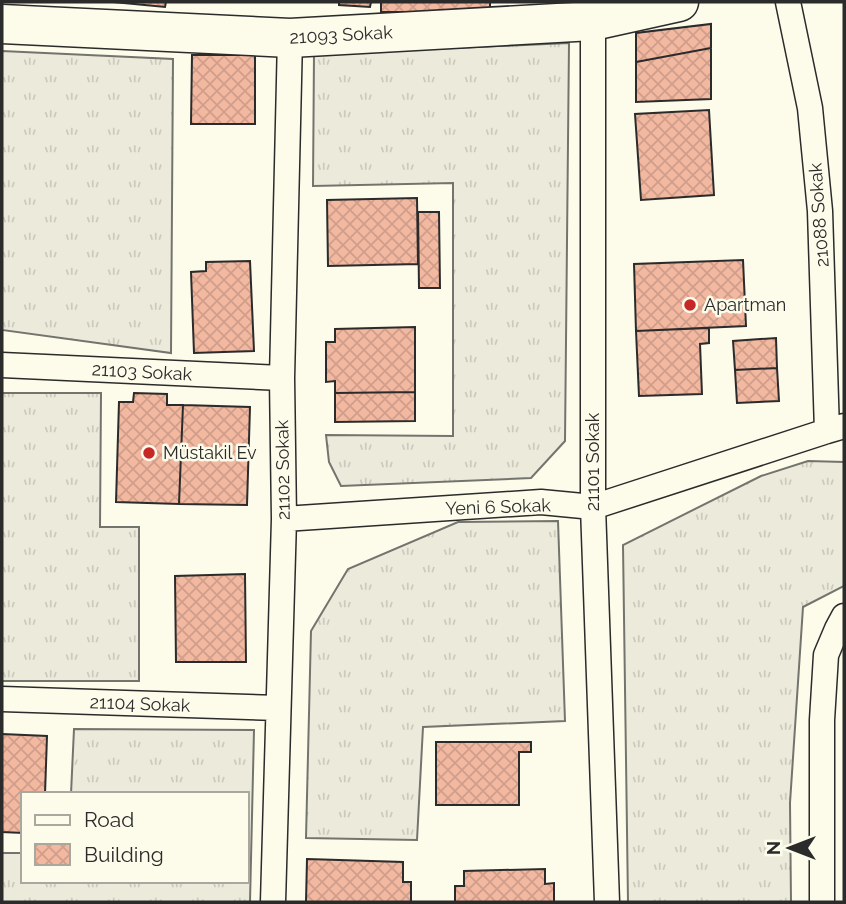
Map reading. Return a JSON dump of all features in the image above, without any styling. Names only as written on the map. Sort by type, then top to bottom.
[{"type":"street","name":"21093 Sokak","points":[[2,24],[290,38],[593,21],[679,2]]},
{"type":"lane","name":"21088 Sokak","points":[[788,2],[810,108],[836,428]]},
{"type":"lane","name":"21101 Sokak","points":[[593,21],[593,507],[607,902]]},
{"type":"lane","name":"21102 Sokak","points":[[273,902],[284,519],[282,378],[290,38]]},
{"type":"lane","name":"21103 Sokak","points":[[2,365],[282,378]]},
{"type":"lane","name":"Yeni 6 Sokak","points":[[284,519],[541,502],[593,507],[836,428]]},
{"type":"lane","points":[[822,902],[822,720],[826,654],[844,616]]},
{"type":"lane","name":"21104 Sokak","points":[[2,699],[278,708]]},
{"type":"green space","points":[[569,43],[565,441],[531,478],[341,486],[329,462],[326,435],[453,436],[453,183],[313,186],[314,54]]},
{"type":"green space","points":[[2,51],[173,59],[171,353],[2,330]]},
{"type":"green space","points":[[2,393],[101,393],[100,527],[139,527],[139,681],[2,681]]},
{"type":"green space","points":[[808,461],[844,462],[844,586],[803,607],[790,803],[791,902],[628,902],[623,545],[761,476]]},
{"type":"green space","points":[[558,521],[565,721],[423,727],[417,840],[306,838],[311,631],[348,569],[458,522]]},
{"type":"green space","points":[[74,729],[254,730],[250,902],[2,902],[2,853],[21,853],[21,883],[248,883],[248,792],[71,792]]},
{"type":"building","points":[[113,2],[166,2],[165,7]]},
{"type":"building","points":[[339,2],[371,2],[370,7],[339,5]]},
{"type":"building","points":[[381,2],[490,2],[490,12],[381,12]]},
{"type":"building","points":[[711,24],[711,48],[636,62],[636,33]]},
{"type":"building","points":[[711,48],[711,99],[636,102],[636,62]]},
{"type":"building","points":[[192,55],[255,55],[255,124],[191,124]]},
{"type":"building","points":[[709,110],[714,195],[641,200],[635,114]]},
{"type":"building","points":[[417,198],[418,264],[328,266],[327,200]]},
{"type":"building","points":[[418,212],[439,212],[440,288],[419,288]]},
{"type":"building","name":"Apartman","points":[[743,260],[746,326],[636,331],[634,264]]},
{"type":"building","points":[[250,261],[254,351],[194,353],[191,272],[206,271],[206,262]]},
{"type":"building","points":[[415,327],[415,392],[335,393],[335,381],[326,382],[326,342],[335,342],[335,329]]},
{"type":"building","points":[[709,328],[709,343],[700,344],[702,394],[639,396],[636,331]]},
{"type":"building","points":[[776,338],[777,368],[735,370],[733,341]]},
{"type":"building","points":[[777,368],[779,401],[737,403],[735,370]]},
{"type":"building","points":[[415,392],[415,421],[335,422],[335,393]]},
{"type":"building","name":"Müstakil Ev","points":[[134,393],[167,394],[167,405],[183,405],[179,504],[116,502],[119,402],[133,402]]},
{"type":"building","points":[[183,405],[250,407],[247,505],[179,504]]},
{"type":"building","points":[[245,574],[246,662],[176,662],[175,576]]},
{"type":"building","points":[[2,734],[47,736],[45,792],[21,792],[21,833],[2,832]]},
{"type":"building","points":[[436,742],[531,742],[531,752],[519,752],[519,805],[436,805]]},
{"type":"building","points":[[307,859],[403,862],[403,882],[411,882],[411,902],[306,902]]},
{"type":"building","points":[[545,869],[545,884],[554,883],[554,902],[455,902],[455,886],[464,886],[464,871]]},
{"type":"place","name":"Apartman","points":[[690,305]]},
{"type":"place","name":"Müstakil Ev","points":[[149,453]]}]
